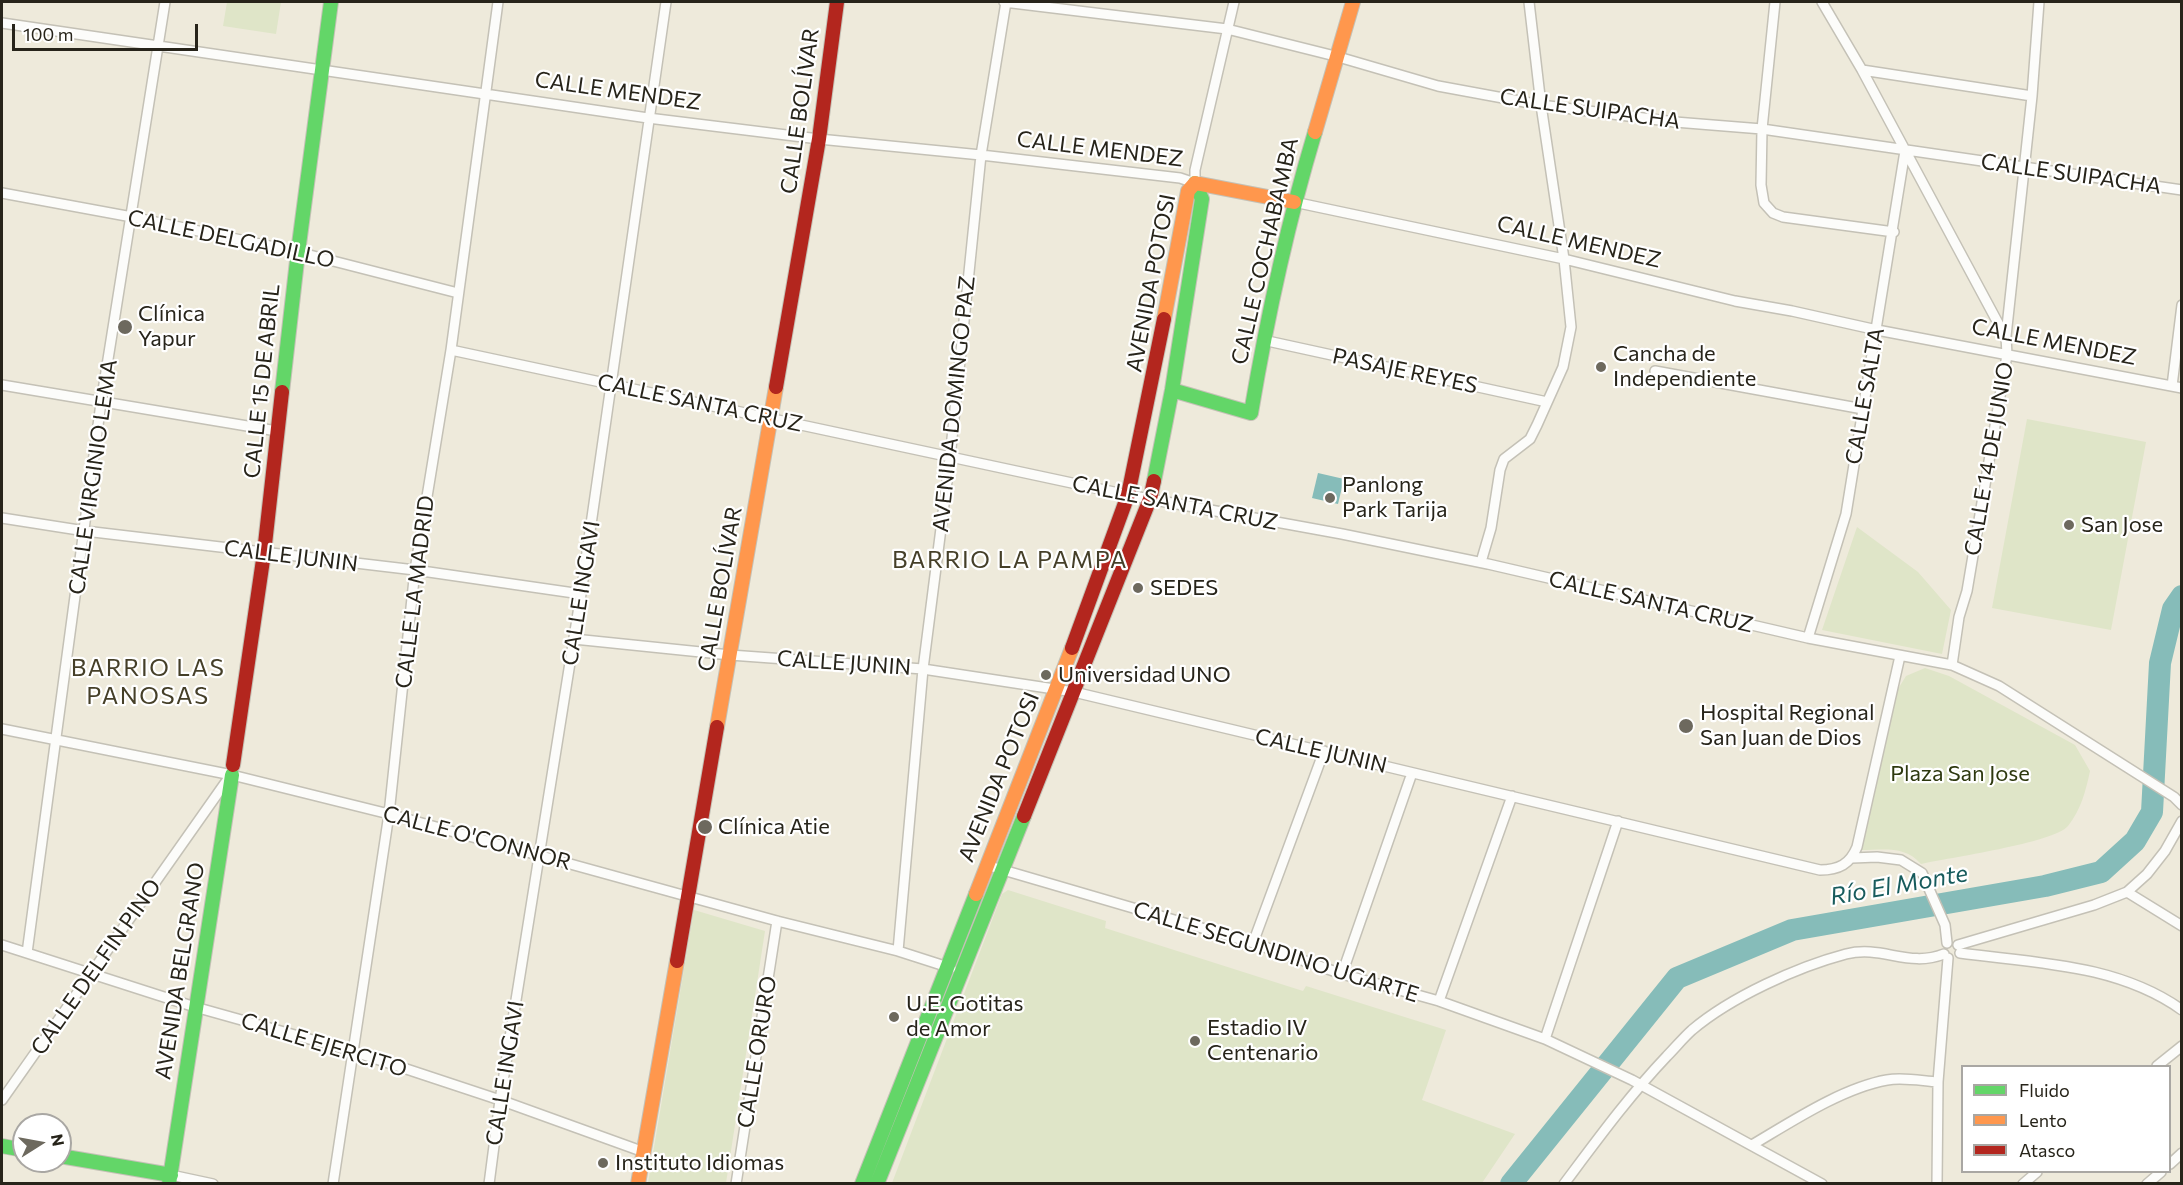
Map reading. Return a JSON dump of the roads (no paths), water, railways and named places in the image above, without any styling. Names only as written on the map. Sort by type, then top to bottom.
[{"type":"street","name":"CALLE VIRGINIO LEMA","points":[[27,953],[102,403],[165,2]]},
{"type":"street","name":"CALLE 15 DE ABRIL","points":[[232,770],[264,553],[298,252],[331,2]]},
{"type":"street","name":"CALLE LA MADRID","points":[[333,1184],[389,814],[416,570],[450,350],[498,2]]},
{"type":"street","name":"CALLE INGAVI","points":[[489,1184],[500,1100],[581,594],[666,2]]},
{"type":"street","name":"CALLE BOLÍVAR","points":[[639,1184],[819,139],[837,2]]},
{"type":"street","name":"CALLE SUIPACHA","points":[[1006,2],[1227,29],[1335,56],[1438,86],[1541,105],[1675,122],[1762,129],[2181,190]]},
{"type":"street","name":"AVENIDA DOMINGO PAZ","points":[[898,951],[923,669],[950,458],[981,155],[1006,2]]},
{"type":"street","points":[[1195,183],[1234,2]]},
{"type":"street","name":"CALLE COCHABAMBA","points":[[1152,386],[1251,412],[1263,340],[1294,202],[1335,56],[1353,2]]},
{"type":"street","points":[[1481,562],[1491,528],[1500,470],[1504,459],[1530,439],[1563,367],[1571,327],[1529,2]]},
{"type":"street","points":[[1775,2],[1762,129],[1761,185],[1764,203],[1773,213],[1783,217],[1893,232]]},
{"type":"street","points":[[1822,2],[1862,70],[2006,336]]},
{"type":"street","name":"CALLE 14 DE JUNIO","points":[[1952,665],[2007,355],[2006,336],[2025,167],[2039,2]]},
{"type":"street","name":"CALLE MENDEZ","points":[[2,23],[648,118],[1180,178],[1564,259],[1735,301],[2177,387]]},
{"type":"street","points":[[1862,70],[2032,96]]},
{"type":"street","name":"CALLE SALTA","points":[[1808,638],[1846,514],[1905,151]]},
{"type":"street","name":"AVENIDA POTOSI","points":[[862,1184],[1056,690],[1128,495],[1152,386],[1188,191],[1195,183],[1202,199],[1172,390],[1150,499],[877,1184]]},
{"type":"street","name":"CALLE DELGADILLO","points":[[2,193],[132,217],[298,252],[458,293]]},
{"type":"street","points":[[2177,387],[2181,305]]},
{"type":"street","name":"PASAJE REYES","points":[[1263,340],[1547,402]]},
{"type":"street","name":"CALLE SANTA CRUZ","points":[[450,350],[1128,495],[1481,562],[1808,638],[1952,665]]},
{"type":"street","points":[[1655,371],[1863,410]]},
{"type":"street","points":[[2,385],[277,431]]},
{"type":"street","name":"CALLE JUNIN","points":[[2,518],[85,531],[416,570],[581,594]]},
{"type":"street","name":"CALLE JUNIN","points":[[574,639],[730,655],[923,669],[1074,692],[1820,870],[1841,867],[1852,858]]},
{"type":"street","points":[[1900,656],[1857,847],[1852,858],[1877,857],[1900,860],[1922,873],[1945,925],[1947,943],[1944,947],[1946,956],[1938,1082],[1937,1184]]},
{"type":"street","points":[[1952,665],[1999,686],[2174,797],[2181,805]]},
{"type":"street","name":"CALLE O'CONNOR","points":[[2,729],[232,770],[540,856],[690,895],[777,921],[898,951],[962,973]]},
{"type":"street","points":[[1253,943],[1323,752]]},
{"type":"street","name":"CALLE DELFIN PINO","points":[[2,1100],[232,770]]},
{"type":"street","name":"AVENIDA BELGRANO","points":[[170,1179],[232,770]]},
{"type":"street","points":[[1342,974],[1412,773]]},
{"type":"street","points":[[1439,1001],[1512,796]]},
{"type":"street","points":[[1545,1039],[1618,821]]},
{"type":"street","points":[[1959,949],[2127,892],[2146,874],[2164,851],[2181,821]]},
{"type":"street","name":"CALLE SEGUNDINO UGARTE","points":[[986,865],[1253,943],[1342,974],[1439,1001],[1545,1039],[1636,1082],[1822,1184]]},
{"type":"street","points":[[2127,892],[2181,926]]},
{"type":"street","name":"CALLE ORURO","points":[[736,1184],[777,921]]},
{"type":"street","points":[[1947,943],[1953,942],[1959,949],[2094,971],[2159,995],[2181,1010]]},
{"type":"street","name":"CALLE EJERCITO","points":[[2,945],[195,1006],[352,1051],[500,1100],[644,1152]]},
{"type":"street","points":[[1564,1184],[1636,1082],[1691,1031],[1742,997],[1822,960],[1850,953],[1868,951],[1923,960],[1946,956],[1957,957],[1959,949]]},
{"type":"street","points":[[2158,1065],[2181,1046]]},
{"type":"street","points":[[1752,1145],[1811,1110],[1876,1083],[1889,1079],[1938,1082]]},
{"type":"street","points":[[72,1159],[170,1179],[213,1184]]},
{"type":"street","points":[[2023,1184],[2036,1173]]},
{"type":"street","points":[[2147,1184],[2160,1173]]},
{"type":"water","points":[[1318,473],[1344,479],[1338,504],[1312,498]]},
{"type":"waterway","name":"Río El Monte","points":[[1511,1184],[1677,978],[1792,930],[2045,886],[2101,872],[2135,841],[2152,812],[2160,663],[2173,609],[2182,596]]},
{"type":"place","name":"Clínica Yapur","points":[[125,327]]},
{"type":"place","name":"Cancha de Independiente","points":[[1601,367]]},
{"type":"place","name":"Panlong Park Tarija","points":[[1330,498]]},
{"type":"place","name":"San Jose","points":[[2069,525]]},
{"type":"place","name":"SEDES","points":[[1138,588]]},
{"type":"place","name":"Universidad UNO","points":[[1046,675]]},
{"type":"place","name":"Hospital Regional San Juan de Dios","points":[[1686,726]]},
{"type":"place","name":"Clínica Atie","points":[[705,827]]},
{"type":"place","name":"U.E. Gotitas de Amor","points":[[894,1017]]},
{"type":"place","name":"Estadio IV Centenario","points":[[1195,1041]]},
{"type":"place","name":"Instituto Idiomas","points":[[603,1163]]},
{"type":"district","name":"BARRIO LA PAMPA","points":[[1010,560]]},
{"type":"district","name":"BARRIO LAS PANOSAS","points":[[148,682]]},
{"type":"park label","name":"Plaza San Jose","points":[[1960,774]]}]
